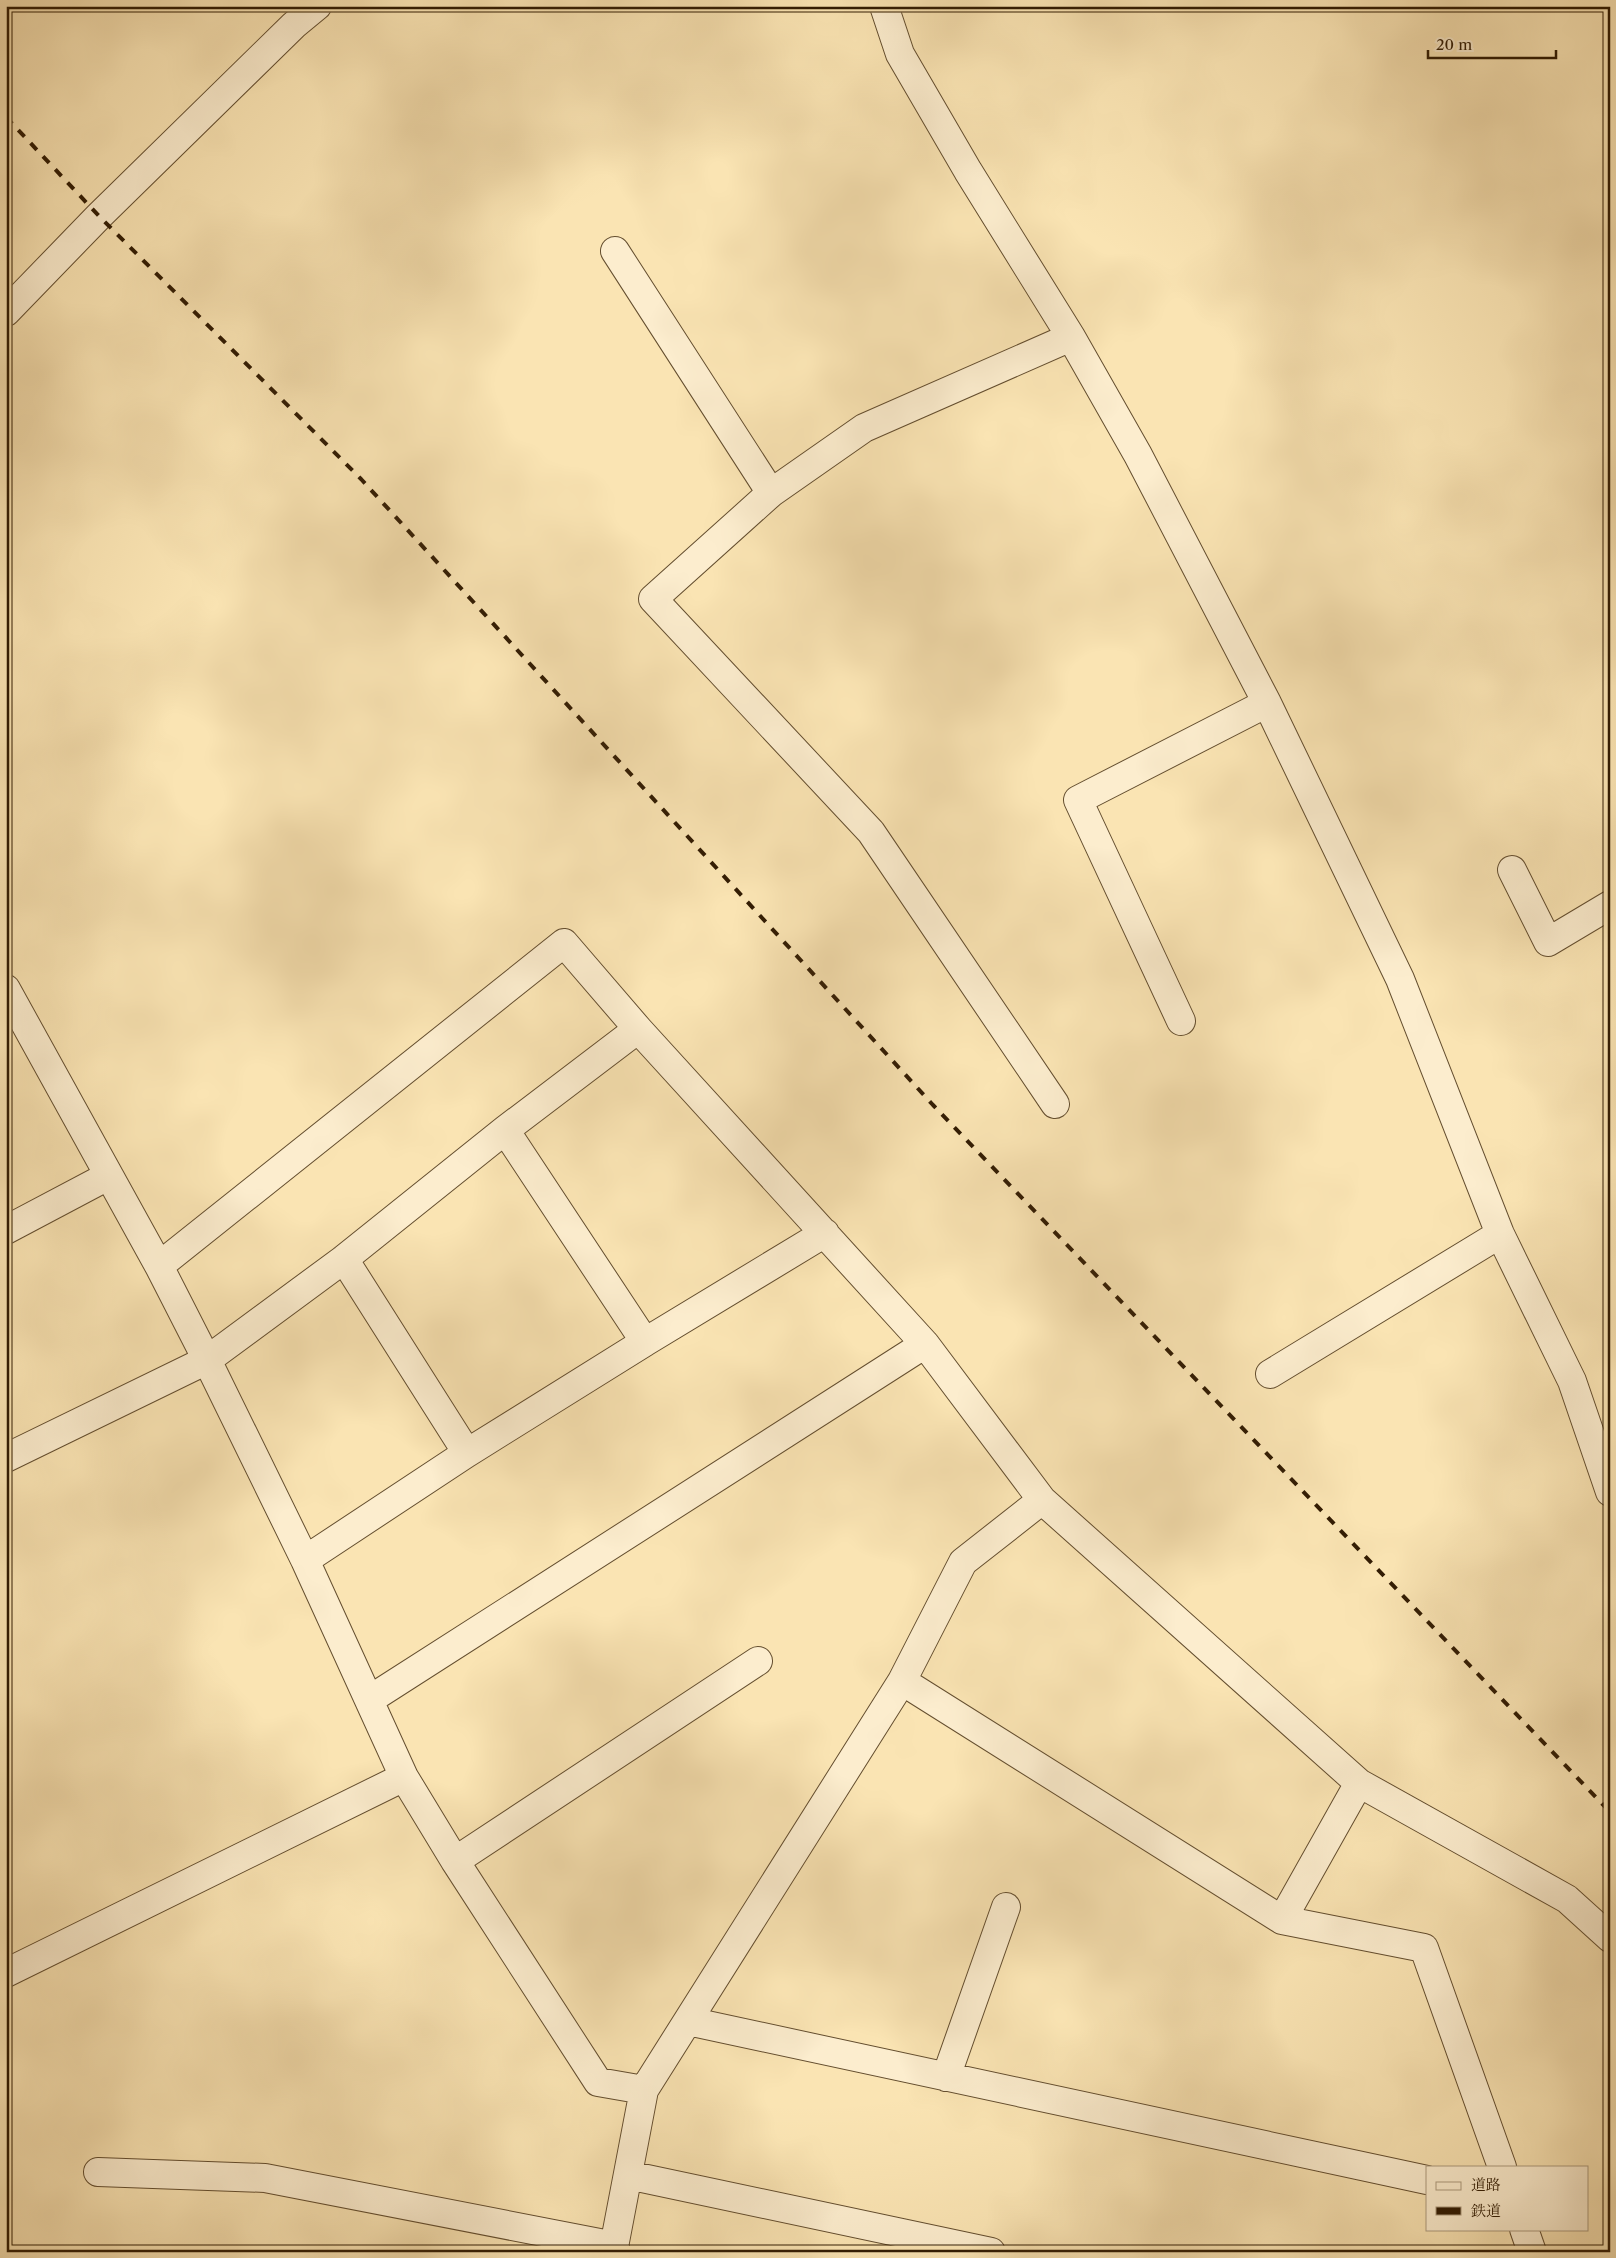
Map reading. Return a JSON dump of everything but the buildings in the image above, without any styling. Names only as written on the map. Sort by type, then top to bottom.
[{"type":"street","points":[[6,312],[99,216],[294,26],[317,6]]},
{"type":"street","points":[[884,6],[900,54],[968,171],[1071,337],[1138,455],[1267,703],[1400,978],[1500,1234],[1572,1381],[1610,1492]]},
{"type":"street","points":[[614,251],[771,493]]},
{"type":"street","points":[[1055,1104],[871,832],[653,599],[771,493],[864,428],[1071,337]]},
{"type":"street","points":[[1181,1021],[1078,800],[1267,703]]},
{"type":"street","points":[[1512,870],[1548,942],[1610,905]]},
{"type":"street","points":[[159,1266],[564,943],[638,1029],[925,1344],[1042,1500],[1359,1783],[1567,1899],[1610,1938]]},
{"type":"street","points":[[6,988],[159,1266],[207,1360],[305,1560],[404,1777],[455,1861],[598,2082],[644,2090]]},
{"type":"street","points":[[6,1458],[207,1360],[344,1259],[505,1130],[638,1029]]},
{"type":"street","points":[[505,1130],[645,1342]]},
{"type":"street","points":[[6,1230],[108,1176]]},
{"type":"street","points":[[305,1560],[467,1453],[825,1233]]},
{"type":"street","points":[[1270,1374],[1500,1234]]},
{"type":"street","points":[[344,1259],[467,1453]]},
{"type":"street","points":[[369,1700],[925,1344]]},
{"type":"street","points":[[98,2172],[265,2178],[614,2249],[644,2090],[902,1681],[963,1562],[1042,1500]]},
{"type":"street","points":[[455,1861],[758,1662]]},
{"type":"street","points":[[902,1681],[1282,1920],[1424,1948],[1502,2166]]},
{"type":"street","points":[[6,1973],[404,1777]]},
{"type":"street","points":[[1282,1920],[1359,1783]]},
{"type":"street","points":[[946,2077],[1006,1907]]},
{"type":"street","points":[[688,2021],[1426,2180]]},
{"type":"street","points":[[628,2176],[991,2252]]},
{"type":"street","points":[[1524,2230],[1532,2252]]},
{"type":"railway","points":[[6,117],[99,216],[361,479],[933,1105],[1610,1812]]}]
